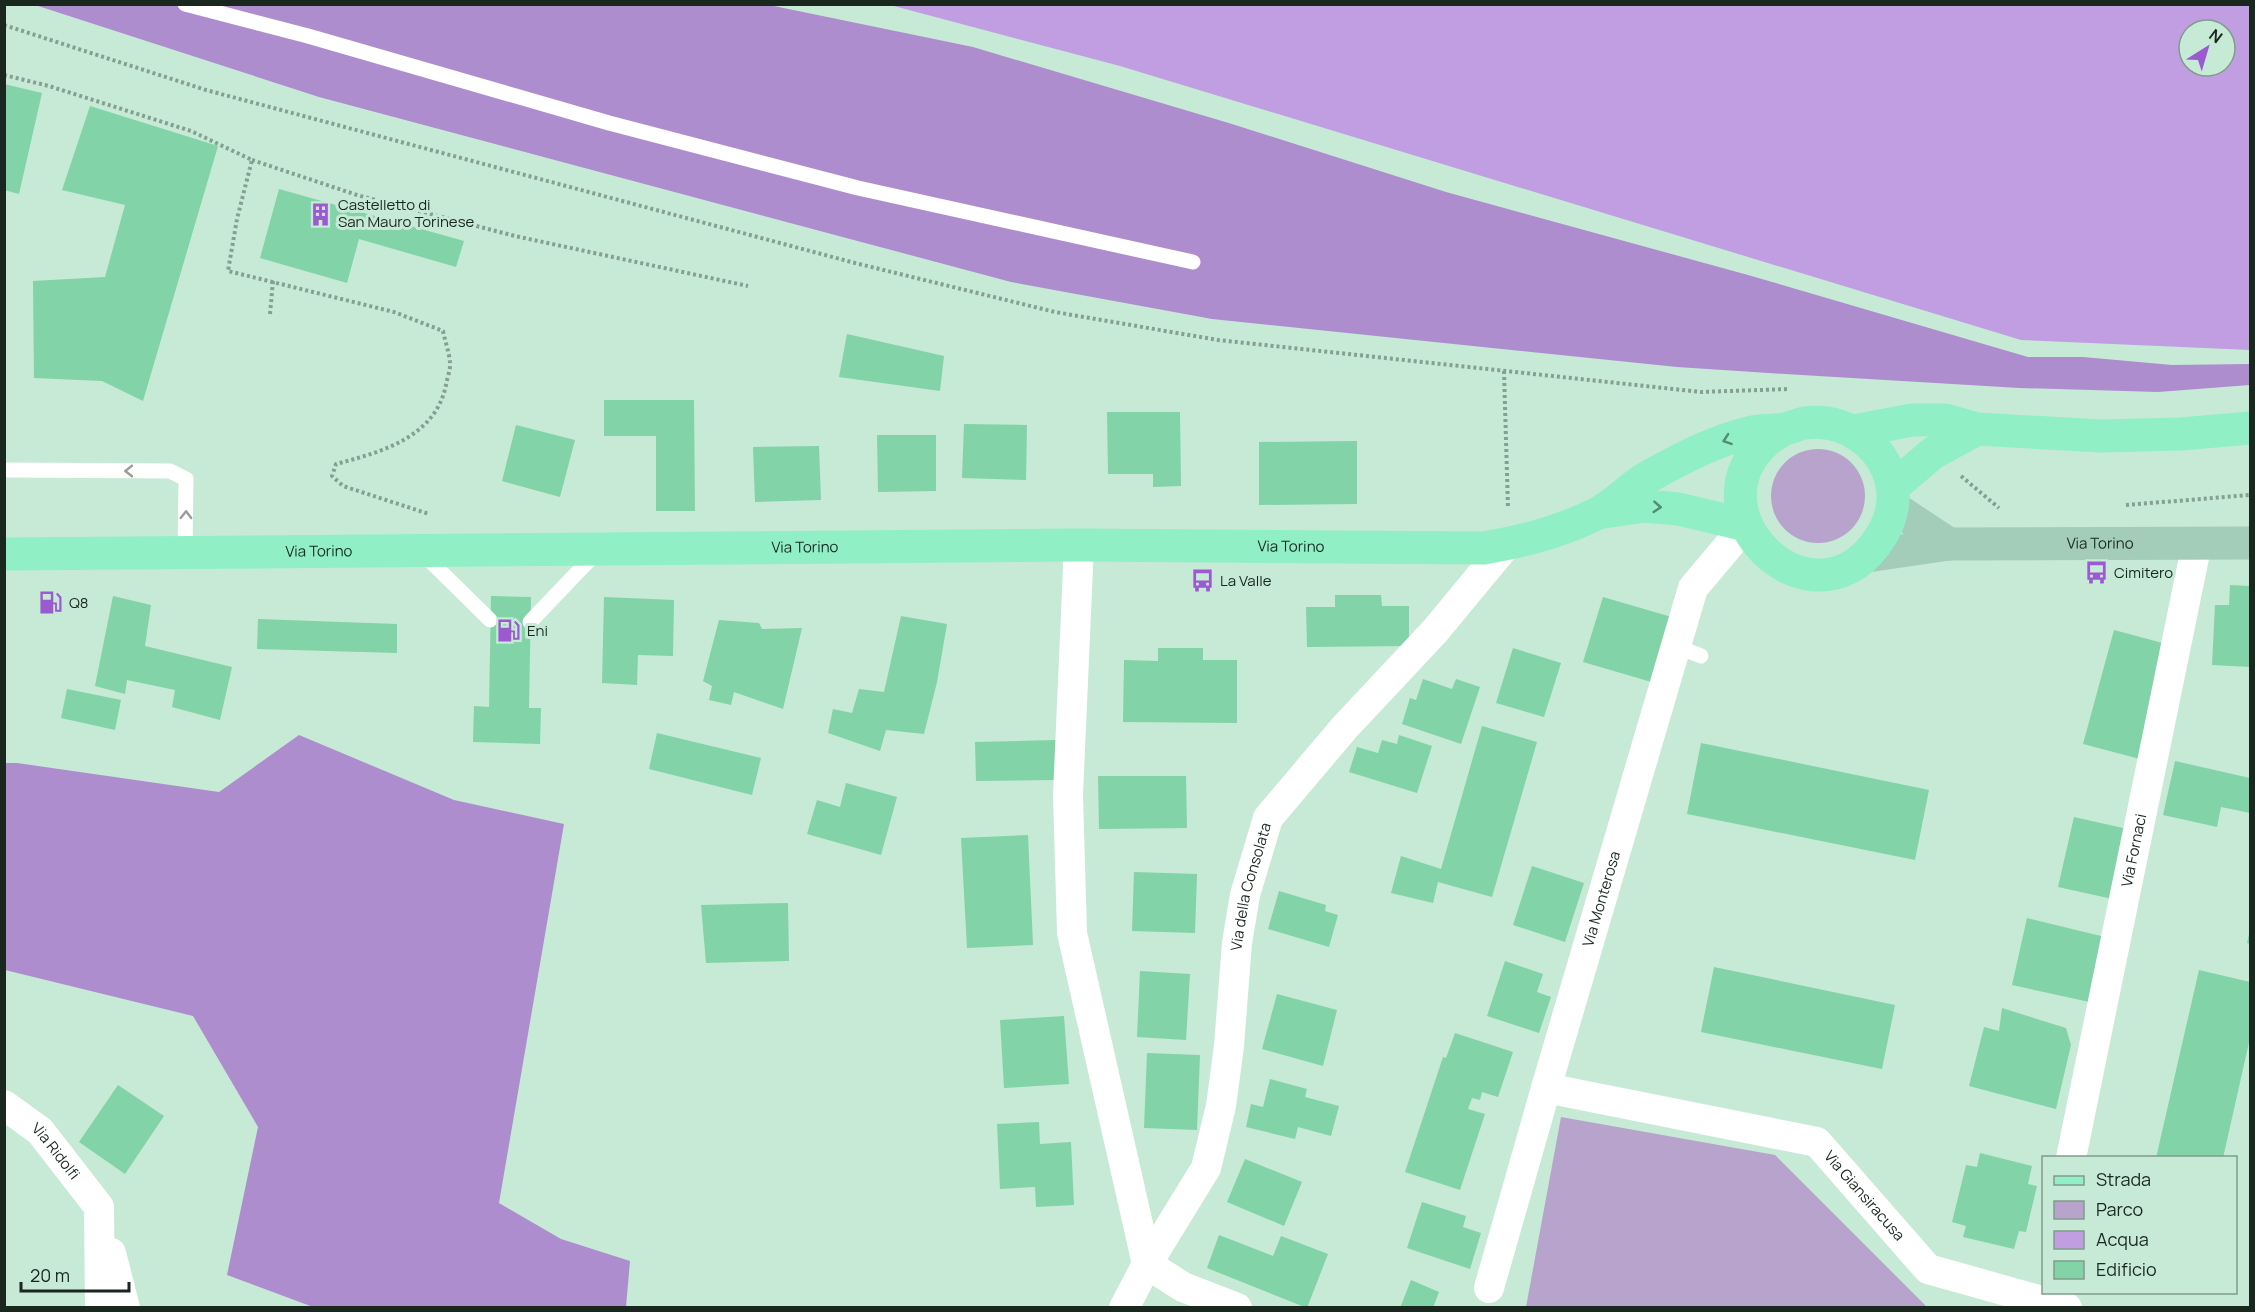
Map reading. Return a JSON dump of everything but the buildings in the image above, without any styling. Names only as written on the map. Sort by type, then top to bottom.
[{"type":"main road","points":[[1854,431],[1912,420],[1946,420],[1977,429],[2101,436],[2181,434],[2250,428]]},
{"type":"main road","name":"Via Torino","points":[[4,554],[1079,545],[1484,548],[1551,534],[1599,513],[1646,478],[1722,441],[1754,431],[1784,429],[1804,423],[1828,423],[1854,431],[1873,447],[1887,466],[1893,497],[1886,531],[1867,556],[1848,568],[1829,573],[1805,573],[1782,566],[1758,546],[1746,525],[1741,501],[1743,481],[1751,460],[1766,442],[1784,429]]},
{"type":"main road","points":[[1893,497],[1932,453],[1977,429]]},
{"type":"main road","name":"Via Torino","points":[[1599,513],[1645,506],[1678,508],[1746,525]]},
{"type":"street","points":[[1893,497],[1949,544]]},
{"type":"street","name":"Via Monterosa","points":[[1489,1288],[1546,1088],[1688,651],[1693,588],[1746,525]]},
{"type":"street","name":"Via Fornaci","points":[[2072,1156],[2197,543]]},
{"type":"street","name":"Via Torino","points":[[1867,556],[1949,544],[2250,543]]},
{"type":"street","name":"Via della Consolata","points":[[1124,1308],[1147,1264],[1206,1168],[1221,1106],[1229,1046],[1237,944],[1244,904],[1268,818],[1345,727],[1435,631],[1507,544]]},
{"type":"street","points":[[1079,545],[1068,795],[1072,933],[1147,1264],[1183,1287],[1237,1308]]},
{"type":"street","name":"Via Giansiracusa","points":[[1546,1088],[1817,1142],[1928,1269],[2051,1300]]},
{"type":"street","name":"Via Ridolfi","points":[[4,1105],[40,1131],[99,1206],[125,1308]]},
{"type":"street","points":[[99,1206],[100,1308]]},
{"type":"lane","points":[[184,4],[308,36],[609,123],[847,185],[1193,262]]},
{"type":"lane","points":[[4,470],[170,471],[186,479],[185,552]]},
{"type":"lane","points":[[530,622],[600,549]]},
{"type":"lane","points":[[419,550],[490,620]]},
{"type":"path","points":[[4,25],[206,90],[855,263],[1055,312],[1218,340],[1701,392],[1798,389]]},
{"type":"path","points":[[4,75],[49,86],[191,131],[252,160],[357,195],[504,233],[748,286]]},
{"type":"path","points":[[252,160],[237,219],[228,271],[394,312],[443,331],[450,364],[440,405],[422,428],[399,444],[368,456],[336,464],[332,476],[343,486],[440,518]]},
{"type":"path","points":[[270,314],[273,282]]},
{"type":"path","points":[[1504,371],[1508,468],[1507,544]]},
{"type":"path","points":[[1932,453],[2003,510]]},
{"type":"path","points":[[2125,506],[2250,495]]},
{"type":"green space","points":[[1818,449],[1836,453],[1851,463],[1861,478],[1865,496],[1861,514],[1851,529],[1836,539],[1818,543],[1800,539],[1785,529],[1775,514],[1771,496],[1775,478],[1785,463],[1800,453]]},
{"type":"green space","points":[[1561,1117],[1775,1155],[1927,1307],[1526,1307]]},
{"type":"shaded area","points":[[35,5],[769,5],[973,47],[1232,124],[1446,192],[1748,275],[2028,357],[2083,357],[2172,365],[2250,364],[2250,385],[2158,392],[2019,388],[1785,374],[1677,367],[1212,319],[1011,282],[319,97]]},
{"type":"shaded area","points":[[299,735],[454,800],[564,824],[499,1203],[561,1239],[630,1261],[626,1307],[313,1307],[227,1275],[258,1127],[193,1016],[5,970],[5,763],[219,792]]},
{"type":"water","points":[[890,5],[2250,5],[2250,350],[2021,340],[1120,66]]},
{"type":"place","name":"Castelletto di San Mauro Torinese","points":[[320,214]]},
{"type":"place","name":"Cimitero","points":[[2096,573]]},
{"type":"place","name":"La Valle","points":[[1202,581]]},
{"type":"place","name":"Q8","points":[[51,603]]},
{"type":"place","name":"Eni","points":[[509,631]]}]
